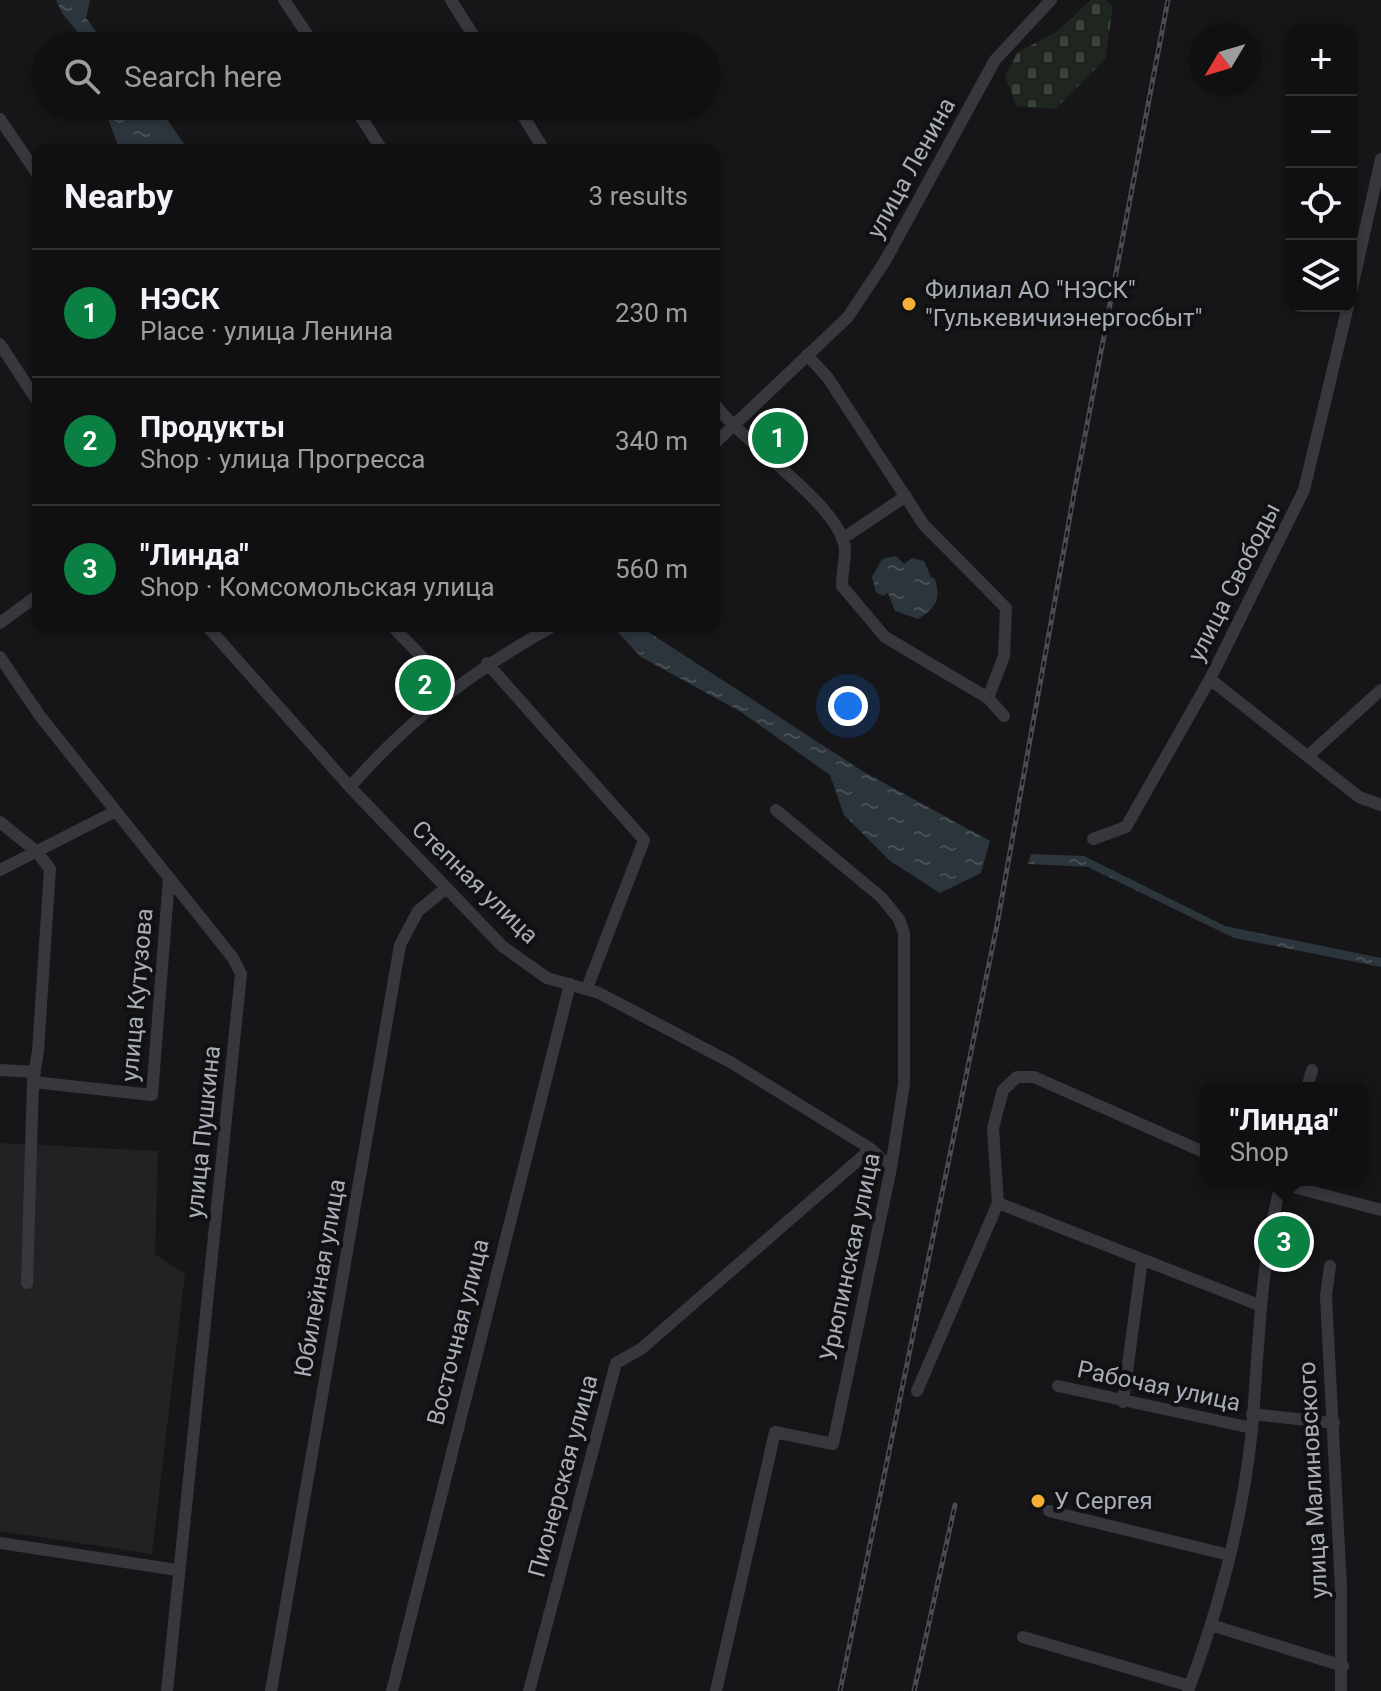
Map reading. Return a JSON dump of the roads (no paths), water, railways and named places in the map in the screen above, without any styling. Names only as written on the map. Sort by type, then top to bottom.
[{"type":"street","points":[[284,0],[306,32]]},
{"type":"street","points":[[451,0],[471,32]]},
{"type":"street","name":"улица Ленина","points":[[720,438],[848,317],[885,261],[995,60],[1051,0]]},
{"type":"street","points":[[0,119],[32,166]]},
{"type":"street","points":[[363,120],[378,144]]},
{"type":"street","points":[[526,120],[540,144]]},
{"type":"street","points":[[1357,265],[1381,159]]},
{"type":"street","name":"улица Свободы","points":[[1093,839],[1126,827],[1210,679],[1304,490],[1347,312]]},
{"type":"street","points":[[0,344],[32,393]]},
{"type":"street","points":[[807,355],[828,378],[924,525],[1006,608],[1004,656],[988,698]]},
{"type":"street","points":[[720,410],[732,425],[810,493],[842,539],[842,586],[885,637],[988,698],[1004,716]]},
{"type":"street","points":[[842,539],[906,496]]},
{"type":"street","points":[[0,623],[32,599]]},
{"type":"street","name":"Степная улица","points":[[212,632],[350,787],[502,946],[547,978],[587,988],[732,1063],[871,1149],[891,1168]]},
{"type":"street","points":[[398,632],[452,688]]},
{"type":"street","points":[[350,787],[380,752],[452,688],[487,663],[542,632]]},
{"type":"street","name":"улица Пушкина","points":[[0,657],[40,716],[233,958],[241,974],[177,1570],[167,1691]]},
{"type":"street","points":[[487,663],[644,840],[587,988]]},
{"type":"street","points":[[1210,679],[1359,797],[1381,805]]},
{"type":"street","points":[[1309,755],[1381,690]]},
{"type":"street","name":"Урюпинская улица","points":[[716,1691],[775,1432],[833,1444],[891,1168],[904,1084],[904,933],[899,919],[881,897],[776,810]]},
{"type":"street","points":[[0,870],[116,811]]},
{"type":"street","points":[[0,822],[37,852],[50,869],[34,1077],[27,1283]]},
{"type":"street","name":"улица Кутузова","points":[[0,1070],[152,1095],[169,878]]},
{"type":"street","name":"Юбилейная улица","points":[[271,1691],[400,945],[418,911],[445,889]]},
{"type":"street","name":"Восточная улица","points":[[392,1691],[570,984]]},
{"type":"street","points":[[1309,1082],[1312,1070]]},
{"type":"street","points":[[917,1391],[998,1203],[993,1128],[1003,1090],[1017,1077],[1034,1077],[1200,1150]]},
{"type":"street","name":"Пионерская улица","points":[[529,1691],[616,1363],[641,1349],[871,1149]]},
{"type":"street","points":[[1023,1637],[1189,1688],[1211,1625],[1229,1555],[1252,1428],[1259,1305],[1280,1186]]},
{"type":"street","points":[[1292,1186],[1381,1210]]},
{"type":"street","points":[[998,1203],[1259,1305]]},
{"type":"street","points":[[1123,1402],[1142,1260]]},
{"type":"street","name":"улица Малиновского","points":[[1330,1266],[1328,1346],[1334,1423],[1343,1666],[1341,1691]]},
{"type":"street","name":"Рабочая улица","points":[[1058,1386],[1252,1428]]},
{"type":"street","name":"Рабочая улица","points":[[1252,1414],[1334,1423]]},
{"type":"street","points":[[1049,1511],[1229,1555]]},
{"type":"street","points":[[0,1543],[177,1570]]},
{"type":"street","points":[[1211,1625],[1343,1666]]},
{"type":"water","points":[[56,0],[90,0],[86,18],[96,32],[78,32]]},
{"type":"water","points":[[108,120],[168,120],[184,144],[118,144]]},
{"type":"water","points":[[896,556],[904,564],[912,558],[924,561],[935,579],[936,602],[918,619],[895,611],[888,593],[883,596],[876,592],[872,577],[882,559]]},
{"type":"water","points":[[618,632],[648,632],[864,772],[990,841],[981,873],[940,893],[890,861],[844,815],[830,775],[741,712],[641,657]]},
{"type":"water","points":[[1031,854],[1084,856],[1225,926],[1381,958],[1381,967],[1234,938],[1088,867],[1028,864]]},
{"type":"railway","points":[[840,1691],[997,925],[1075,488],[1168,0]]},
{"type":"railway","points":[[914,1691],[955,1505]]},
{"type":"place","name":"Филиал АО \"НЭСК\" \"Гулькевичиэнергосбыт\"","points":[[909,304]]},
{"type":"place","name":"НЭСК","points":[[778,438]]},
{"type":"place","name":"Продукты","points":[[425,685]]},
{"type":"place","name":"\"Линда\"","points":[[1284,1242]]},
{"type":"place","name":"У Сергея","points":[[1038,1501]]}]
